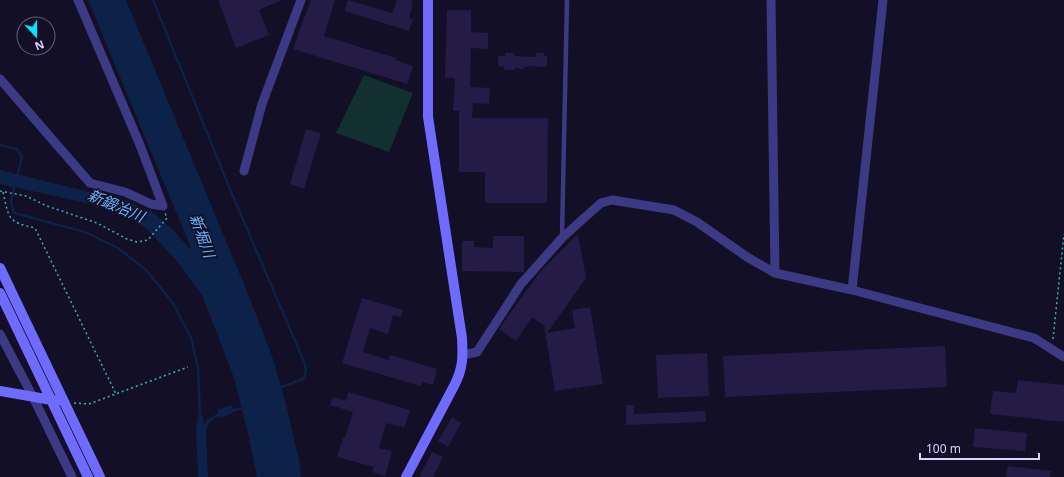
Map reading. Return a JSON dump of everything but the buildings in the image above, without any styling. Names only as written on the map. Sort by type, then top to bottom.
[{"type":"street","points":[[78,0],[140,145],[163,206]]},
{"type":"street","points":[[244,171],[262,104],[301,0]]},
{"type":"street","points":[[406,477],[455,384],[461,371],[463,355],[462,338],[428,117],[428,0]]},
{"type":"street","points":[[771,0],[775,273]]},
{"type":"street","points":[[852,290],[883,0]]},
{"type":"street","points":[[0,79],[90,183],[125,192],[151,204],[163,206]]},
{"type":"street","points":[[463,355],[477,352],[521,284],[562,238],[601,204],[612,200],[674,210],[697,222],[747,257],[775,273],[852,290],[1034,338],[1064,358]]},
{"type":"street","points":[[0,268],[100,477]]},
{"type":"street","points":[[0,293],[88,477]]},
{"type":"street","points":[[0,334],[72,477]]},
{"type":"street","points":[[0,391],[64,402]]},
{"type":"lane","points":[[562,238],[567,0]]},
{"type":"path","points":[[0,191],[26,196],[47,206],[96,223],[127,239],[137,242],[148,240],[167,218],[163,206]]},
{"type":"path","points":[[3,192],[8,216],[19,224],[35,228],[116,394]]},
{"type":"path","points":[[1052,349],[1064,234]]},
{"type":"path","points":[[64,402],[89,404],[188,367]]},
{"type":"green space","points":[[364,75],[413,93],[389,152],[336,133]]},
{"type":"water","points":[[88,0],[126,0],[248,294],[272,356],[286,404],[299,460],[301,477],[257,477],[234,378],[202,295],[175,259],[146,228],[118,212],[82,202],[0,184],[0,170],[130,202],[155,214],[174,231],[190,249],[191,248]]},
{"type":"water","points":[[231,405],[234,412],[221,418],[220,416],[215,418],[207,427],[208,477],[198,477],[196,428],[198,416],[203,415],[204,425],[207,420],[218,413],[218,410]]},
{"type":"waterway","points":[[153,0],[232,194],[305,364],[306,372],[303,379],[279,388]]},
{"type":"waterway","points":[[0,145],[17,149],[22,157],[17,177]]},
{"type":"waterway","points":[[15,184],[11,202],[14,213],[85,232],[118,248],[146,270],[173,303],[191,338],[198,368],[200,418]]},
{"type":"waterway","points":[[230,411],[243,408]]},
{"type":"water label","name":"新鍛冶川","points":[[116,206]]},
{"type":"water label","name":"新堀川","points":[[202,236]]}]
